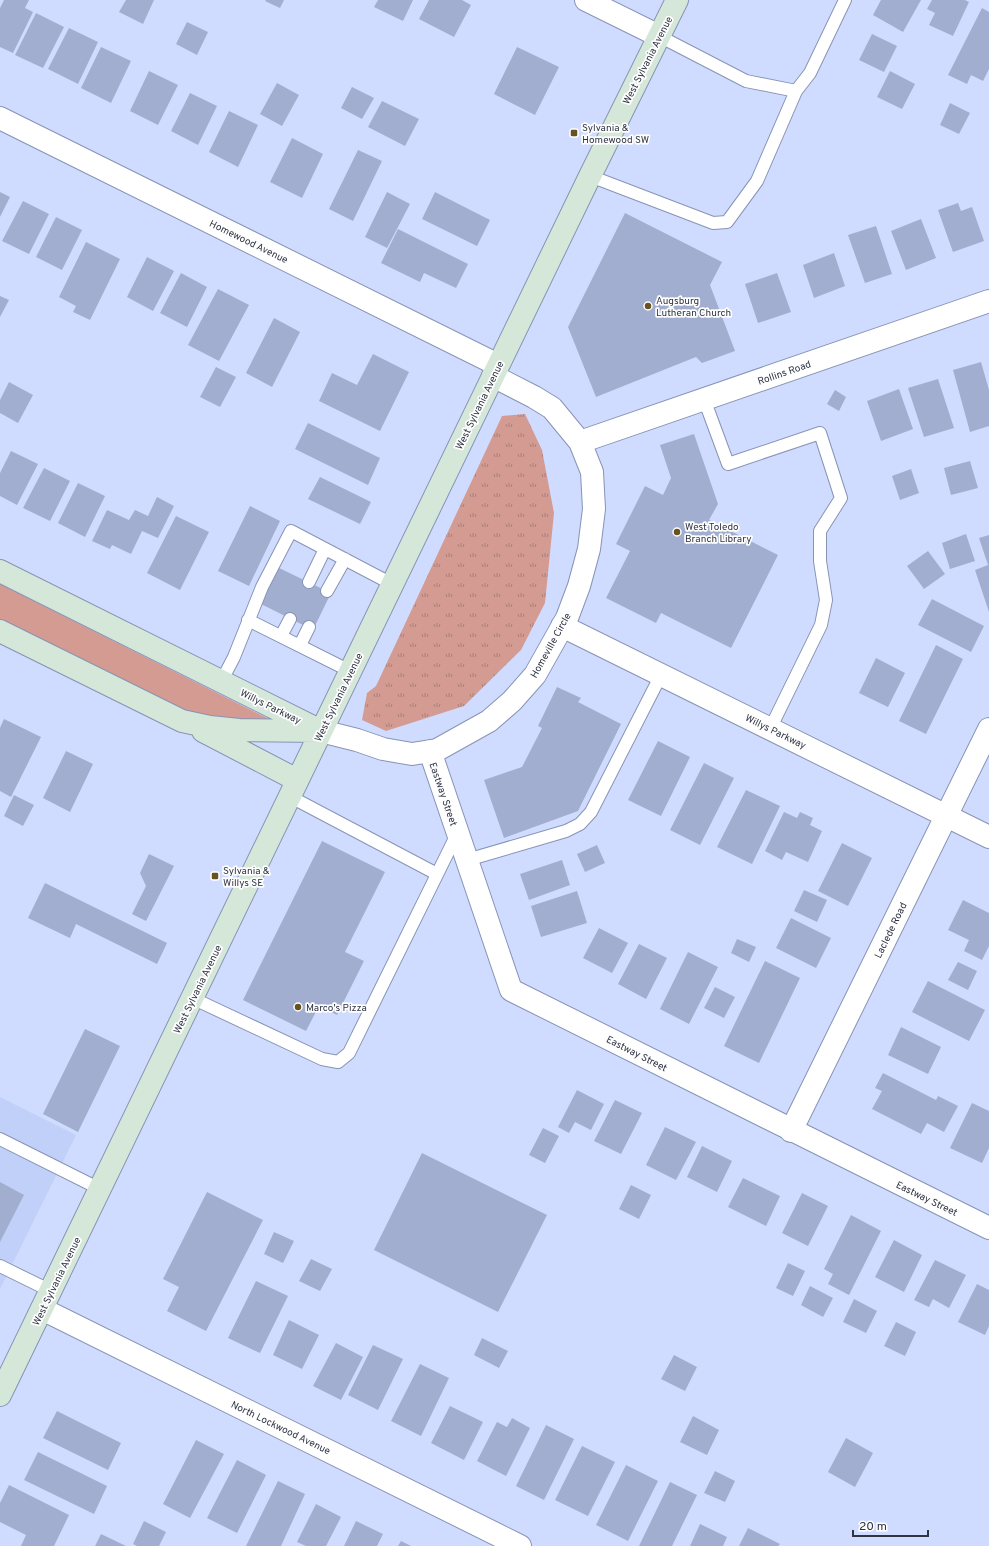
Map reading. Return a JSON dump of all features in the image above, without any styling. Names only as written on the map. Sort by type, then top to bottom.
[{"type":"main road","name":"West Sylvania Avenue","points":[[1,1388],[47,1300],[293,788],[590,176],[678,0]]},
{"type":"main road","name":"Willys Parkway","points":[[0,571],[321,731]]},
{"type":"main road","name":"Willys Parkway","points":[[0,631],[182,721],[210,728],[239,730],[321,731]]},
{"type":"main road","points":[[182,721],[293,788]]},
{"type":"street","points":[[586,0],[659,36]]},
{"type":"street","name":"Homewood Avenue","points":[[0,118],[496,371]]},
{"type":"street","name":"Rollins Road","points":[[580,442],[989,301]]},
{"type":"street","name":"Homeville Circle","points":[[321,731],[357,740],[383,749],[412,754],[437,750],[489,721],[512,701],[535,675],[567,618],[579,586],[587,556],[594,509],[592,472],[580,442],[552,408],[528,394],[496,371]]},
{"type":"street","name":"Willys Parkway","points":[[562,626],[989,837]]},
{"type":"street","name":"Laclede Road","points":[[791,1131],[989,729]]},
{"type":"street","name":"Eastway Street","points":[[430,751],[511,990],[791,1131],[989,1228]]},
{"type":"street","name":"North Lockwood Avenue","points":[[47,1300],[520,1546]]},
{"type":"lane","points":[[590,176],[713,223],[727,222],[756,181],[796,91],[810,73],[845,0]]},
{"type":"lane","points":[[659,36],[746,81],[796,91]]},
{"type":"lane","points":[[704,399],[728,464],[820,433],[840,498],[820,531],[820,561],[826,600],[821,625],[770,728]]},
{"type":"lane","points":[[221,682],[234,657],[262,587],[291,531],[392,584]]},
{"type":"lane","points":[[309,582],[325,549]]},
{"type":"lane","points":[[327,591],[345,559]]},
{"type":"lane","points":[[281,636],[290,619]]},
{"type":"lane","points":[[248,620],[350,671]]},
{"type":"lane","points":[[300,645],[309,627]]},
{"type":"lane","points":[[467,860],[566,831],[580,824],[591,812],[661,675]]},
{"type":"lane","points":[[293,788],[437,874]]},
{"type":"lane","points":[[192,998],[322,1059],[338,1062],[349,1053],[458,832]]},
{"type":"lane","points":[[0,1139],[100,1189]]},
{"type":"lane","points":[[0,1266],[47,1300]]},
{"type":"shaded area","points":[[0,1097],[76,1135],[0,1289]]},
{"type":"green space","points":[[525,414],[542,450],[554,513],[545,603],[521,650],[464,706],[386,731],[362,720],[367,693],[376,686],[502,416]]},
{"type":"green space","points":[[0,584],[269,719],[269,723],[190,714],[0,620]]},
{"type":"building","points":[[4,0],[29,0],[25,8],[33,12],[13,53],[0,47],[0,8]]},
{"type":"building","points":[[126,0],[154,0],[143,24],[119,12]]},
{"type":"building","points":[[284,0],[280,8],[265,1]]},
{"type":"building","points":[[378,0],[413,0],[403,21],[374,7]]},
{"type":"building","points":[[429,0],[462,0],[471,5],[454,37],[419,19]]},
{"type":"building","points":[[881,0],[921,0],[903,32],[873,15]]},
{"type":"building","points":[[932,0],[965,0],[969,2],[953,36],[929,25],[935,13],[927,9]]},
{"type":"building","points":[[982,8],[989,12],[989,69],[983,81],[971,75],[967,84],[948,75]]},
{"type":"building","points":[[36,13],[64,27],[43,68],[15,55]]},
{"type":"building","points":[[187,22],[208,32],[197,55],[176,44]]},
{"type":"building","points":[[69,28],[98,42],[78,84],[48,69]]},
{"type":"building","points":[[872,34],[897,46],[884,72],[859,60]]},
{"type":"building","points":[[101,47],[131,61],[111,103],[81,88]]},
{"type":"building","points":[[517,47],[559,67],[535,115],[494,94]]},
{"type":"building","points":[[149,71],[178,85],[158,125],[130,111]]},
{"type":"building","points":[[890,71],[915,84],[902,109],[877,97]]},
{"type":"building","points":[[277,83],[299,95],[282,126],[260,114]]},
{"type":"building","points":[[352,87],[374,98],[362,119],[341,108]]},
{"type":"building","points":[[190,93],[217,106],[198,145],[171,131]]},
{"type":"building","points":[[382,101],[419,119],[405,146],[368,127]]},
{"type":"building","points":[[950,103],[970,113],[959,134],[940,125]]},
{"type":"building","points":[[229,111],[258,125],[238,167],[209,152]]},
{"type":"building","points":[[292,138],[323,154],[302,198],[270,182]]},
{"type":"building","points":[[358,150],[382,161],[353,221],[329,209]]},
{"type":"building","points":[[0,192],[10,197],[0,217]]},
{"type":"building","points":[[387,192],[410,204],[387,248],[365,237]]},
{"type":"building","points":[[435,192],[490,220],[477,246],[422,219]]},
{"type":"building","points":[[23,201],[49,214],[29,254],[2,241]]},
{"type":"building","points":[[958,203],[961,211],[972,207],[984,241],[953,252],[938,210]]},
{"type":"building","name":"Augsburg Lutheran Church","points":[[625,213],[722,262],[710,285],[735,351],[702,363],[696,357],[596,397],[568,327]]},
{"type":"building","points":[[56,217],[82,230],[62,270],[36,257]]},
{"type":"building","points":[[921,219],[936,258],[906,270],[891,231]]},
{"type":"building","points":[[876,226],[892,274],[865,283],[848,235]]},
{"type":"building","points":[[398,229],[468,264],[456,288],[424,273],[420,282],[381,263]]},
{"type":"building","points":[[86,242],[120,259],[90,320],[73,312],[76,306],[59,297]]},
{"type":"building","points":[[834,253],[845,286],[814,298],[803,265]]},
{"type":"building","points":[[147,257],[174,271],[153,311],[127,297]]},
{"type":"building","points":[[181,273],[207,287],[187,327],[160,313]]},
{"type":"building","points":[[777,273],[791,312],[758,323],[745,284]]},
{"type":"building","points":[[218,289],[249,305],[219,361],[188,345]]},
{"type":"building","points":[[0,296],[9,300],[0,317]]},
{"type":"building","points":[[274,318],[300,332],[272,387],[246,373]]},
{"type":"building","points":[[373,354],[409,372],[380,431],[319,401],[332,373],[357,385]]},
{"type":"building","points":[[981,362],[989,390],[989,426],[970,432],[953,370]]},
{"type":"building","points":[[216,367],[236,377],[220,407],[200,397]]},
{"type":"building","points":[[938,379],[954,428],[924,437],[908,388]]},
{"type":"building","points":[[9,382],[33,395],[18,423],[0,413],[0,400]]},
{"type":"building","points":[[899,389],[913,429],[881,441],[867,401]]},
{"type":"building","points":[[835,390],[846,397],[839,411],[827,404]]},
{"type":"building","points":[[308,423],[380,458],[368,485],[295,449]]},
{"type":"building","name":"West Toledo Branch Library","points":[[694,434],[718,504],[709,520],[778,555],[731,648],[661,613],[656,623],[606,598],[630,551],[616,544],[645,486],[663,495],[671,478],[660,445]]},
{"type":"building","points":[[11,451],[38,464],[17,505],[0,496],[0,473]]},
{"type":"building","points":[[970,461],[978,488],[951,495],[944,468]]},
{"type":"building","points":[[44,468],[70,481],[50,521],[23,508]]},
{"type":"building","points":[[911,469],[919,493],[900,500],[892,476]]},
{"type":"building","points":[[320,477],[371,502],[360,524],[308,499]]},
{"type":"building","points":[[78,483],[105,496],[85,537],[58,523]]},
{"type":"building","points":[[157,497],[174,506],[158,538],[142,531],[131,554],[112,545],[110,549],[92,541],[107,510],[129,520],[135,510],[148,516]]},
{"type":"building","points":[[250,506],[280,521],[249,586],[218,571]]},
{"type":"building","points":[[176,516],[209,532],[180,590],[147,573]]},
{"type":"building","points":[[966,534],[975,561],[950,569],[942,543]]},
{"type":"building","points":[[989,535],[989,612],[975,570],[988,565],[979,538]]},
{"type":"building","points":[[928,551],[945,574],[924,589],[907,566]]},
{"type":"building","points":[[277,567],[331,593],[313,630],[259,603]]},
{"type":"building","points":[[932,599],[984,626],[971,652],[918,625]]},
{"type":"building","points":[[936,645],[963,659],[926,734],[899,721]]},
{"type":"building","points":[[876,658],[905,673],[888,707],[859,693]]},
{"type":"building","points":[[557,687],[581,698],[578,702],[621,724],[578,811],[504,838],[484,780],[522,767],[542,728],[538,726]]},
{"type":"building","points":[[4,719],[41,737],[11,797],[0,791],[0,728]]},
{"type":"building","points":[[658,741],[690,757],[661,816],[628,800]]},
{"type":"building","points":[[66,751],[93,764],[70,812],[43,798]]},
{"type":"building","points":[[704,763],[734,778],[700,845],[670,830]]},
{"type":"building","points":[[746,790],[780,806],[752,864],[717,847]]},
{"type":"building","points":[[14,795],[34,805],[23,826],[4,816]]},
{"type":"building","points":[[784,812],[797,818],[800,812],[813,818],[810,825],[822,831],[808,862],[786,852],[782,860],[765,851]]},
{"type":"building","points":[[322,841],[385,872],[345,952],[364,961],[337,1015],[319,1006],[306,1031],[243,1000]]},
{"type":"building","points":[[842,843],[872,858],[848,906],[818,891]]},
{"type":"building","points":[[597,845],[605,863],[585,872],[577,854]]},
{"type":"building","points":[[149,854],[174,866],[146,921],[132,914],[146,886],[140,873]]},
{"type":"building","points":[[562,860],[570,885],[529,900],[520,874]]},
{"type":"building","points":[[45,883],[167,943],[157,964],[76,924],[70,938],[28,918]]},
{"type":"building","points":[[804,890],[827,900],[817,922],[794,911]]},
{"type":"building","points":[[577,891],[587,923],[541,937],[531,906]]},
{"type":"building","points":[[963,900],[989,913],[989,946],[982,960],[964,951],[969,940],[948,930]]},
{"type":"building","points":[[791,918],[831,938],[816,968],[776,948]]},
{"type":"building","points":[[599,928],[628,943],[612,973],[583,958]]},
{"type":"building","points":[[737,939],[756,947],[749,962],[731,953]]},
{"type":"building","points":[[639,944],[667,958],[646,999],[618,984]]},
{"type":"building","points":[[688,952],[718,967],[689,1024],[660,1009]]},
{"type":"building","points":[[765,961],[800,978],[759,1063],[724,1046]]},
{"type":"building","points":[[958,962],[977,971],[968,990],[948,980]]},
{"type":"building","points":[[928,981],[985,1010],[969,1041],[912,1012]]},
{"type":"building","points":[[715,987],[735,997],[724,1018],[704,1008]]},
{"type":"building","points":[[901,1027],[941,1047],[928,1074],[888,1055]]},
{"type":"building","points":[[85,1029],[120,1046],[78,1132],[43,1114]]},
{"type":"building","points":[[883,1073],[936,1100],[938,1096],[958,1106],[944,1132],[927,1123],[921,1134],[872,1109],[882,1091],[875,1088]]},
{"type":"building","points":[[577,1090],[604,1104],[591,1130],[575,1122],[569,1133],[558,1127]]},
{"type":"building","points":[[615,1100],[642,1113],[621,1154],[594,1141]]},
{"type":"building","points":[[972,1103],[989,1111],[989,1148],[982,1163],[950,1148]]},
{"type":"building","points":[[665,1127],[696,1142],[676,1180],[646,1165]]},
{"type":"building","points":[[543,1128],[559,1136],[545,1163],[529,1155]]},
{"type":"building","points":[[702,1146],[732,1161],[717,1192],[687,1177]]},
{"type":"building","points":[[422,1153],[547,1215],[498,1312],[374,1250]]},
{"type":"building","points":[[743,1178],[780,1196],[766,1226],[728,1207]]},
{"type":"building","points":[[0,1182],[24,1195],[0,1242]]},
{"type":"building","points":[[631,1185],[651,1195],[639,1219],[619,1209]]},
{"type":"building","points":[[207,1192],[263,1220],[206,1331],[167,1311],[179,1287],[163,1279]]},
{"type":"building","points":[[802,1193],[828,1206],[808,1246],[782,1233]]},
{"type":"building","points":[[851,1215],[881,1231],[849,1295],[828,1284],[833,1274],[824,1269]]},
{"type":"building","points":[[274,1232],[294,1241],[283,1263],[264,1254]]},
{"type":"building","points":[[894,1240],[922,1255],[904,1292],[875,1277]]},
{"type":"building","points":[[311,1259],[332,1269],[320,1291],[299,1281]]},
{"type":"building","points":[[935,1260],[966,1275],[949,1308],[933,1299],[929,1307],[914,1300]]},
{"type":"building","points":[[788,1263],[805,1271],[793,1296],[776,1288]]},
{"type":"building","points":[[256,1281],[288,1296],[260,1353],[228,1338]]},
{"type":"building","points":[[977,1284],[989,1290],[989,1326],[985,1335],[958,1322]]},
{"type":"building","points":[[810,1286],[833,1298],[823,1317],[801,1305]]},
{"type":"building","points":[[854,1299],[877,1311],[866,1333],[843,1322]]},
{"type":"building","points":[[289,1320],[319,1335],[302,1369],[273,1355]]},
{"type":"building","points":[[896,1322],[916,1332],[905,1356],[884,1346]]},
{"type":"building","points":[[482,1338],[508,1351],[499,1368],[474,1355]]},
{"type":"building","points":[[336,1343],[363,1357],[341,1400],[313,1386]]},
{"type":"building","points":[[373,1345],[403,1359],[378,1410],[348,1395]]},
{"type":"building","points":[[674,1355],[697,1367],[685,1391],[661,1379]]},
{"type":"building","points":[[420,1364],[449,1378],[421,1436],[391,1421]]},
{"type":"building","points":[[450,1406],[483,1422],[464,1460],[431,1443]]},
{"type":"building","points":[[57,1411],[121,1443],[108,1470],[43,1438]]},
{"type":"building","points":[[693,1416],[719,1430],[707,1455],[680,1442]]},
{"type":"building","points":[[512,1418],[530,1428],[506,1476],[477,1461],[497,1422],[507,1427]]},
{"type":"building","points":[[546,1425],[574,1439],[544,1500],[516,1486]]},
{"type":"building","points":[[846,1438],[873,1453],[855,1487],[828,1472]]},
{"type":"building","points":[[196,1440],[224,1454],[190,1518],[163,1504]]},
{"type":"building","points":[[582,1446],[615,1462],[588,1516],[555,1500]]},
{"type":"building","points":[[38,1452],[107,1486],[94,1514],[24,1480]]},
{"type":"building","points":[[237,1460],[266,1475],[237,1533],[207,1518]]},
{"type":"building","points":[[626,1465],[658,1481],[628,1541],[596,1525]]},
{"type":"building","points":[[715,1471],[735,1481],[725,1502],[704,1493]]},
{"type":"building","points":[[278,1481],[305,1494],[281,1546],[246,1546]]},
{"type":"building","points":[[670,1482],[697,1495],[672,1546],[639,1546]]},
{"type":"building","points":[[9,1485],[69,1515],[54,1546],[21,1546],[26,1535],[0,1522],[0,1503]]},
{"type":"building","points":[[316,1504],[341,1517],[326,1546],[306,1546],[297,1542]]},
{"type":"building","points":[[144,1521],[166,1532],[159,1546],[137,1546],[133,1544]]},
{"type":"building","points":[[356,1521],[383,1534],[377,1546],[344,1546]]},
{"type":"building","points":[[700,1524],[727,1537],[723,1546],[690,1546]]},
{"type":"building","points":[[748,1528],[780,1544],[778,1546],[739,1546]]},
{"type":"building","points":[[101,1534],[126,1546],[95,1546]]},
{"type":"building","points":[[401,1541],[411,1546],[398,1546]]},
{"type":"place","name":"Sylvania & Homewood SW","points":[[574,133]]},
{"type":"place","name":"Augsburg Lutheran Church","points":[[648,306]]},
{"type":"place","name":"West Toledo Branch Library","points":[[677,532]]},
{"type":"place","name":"Sylvania & Willys SE","points":[[215,876]]},
{"type":"place","name":"Marco's Pizza","points":[[298,1007]]}]
